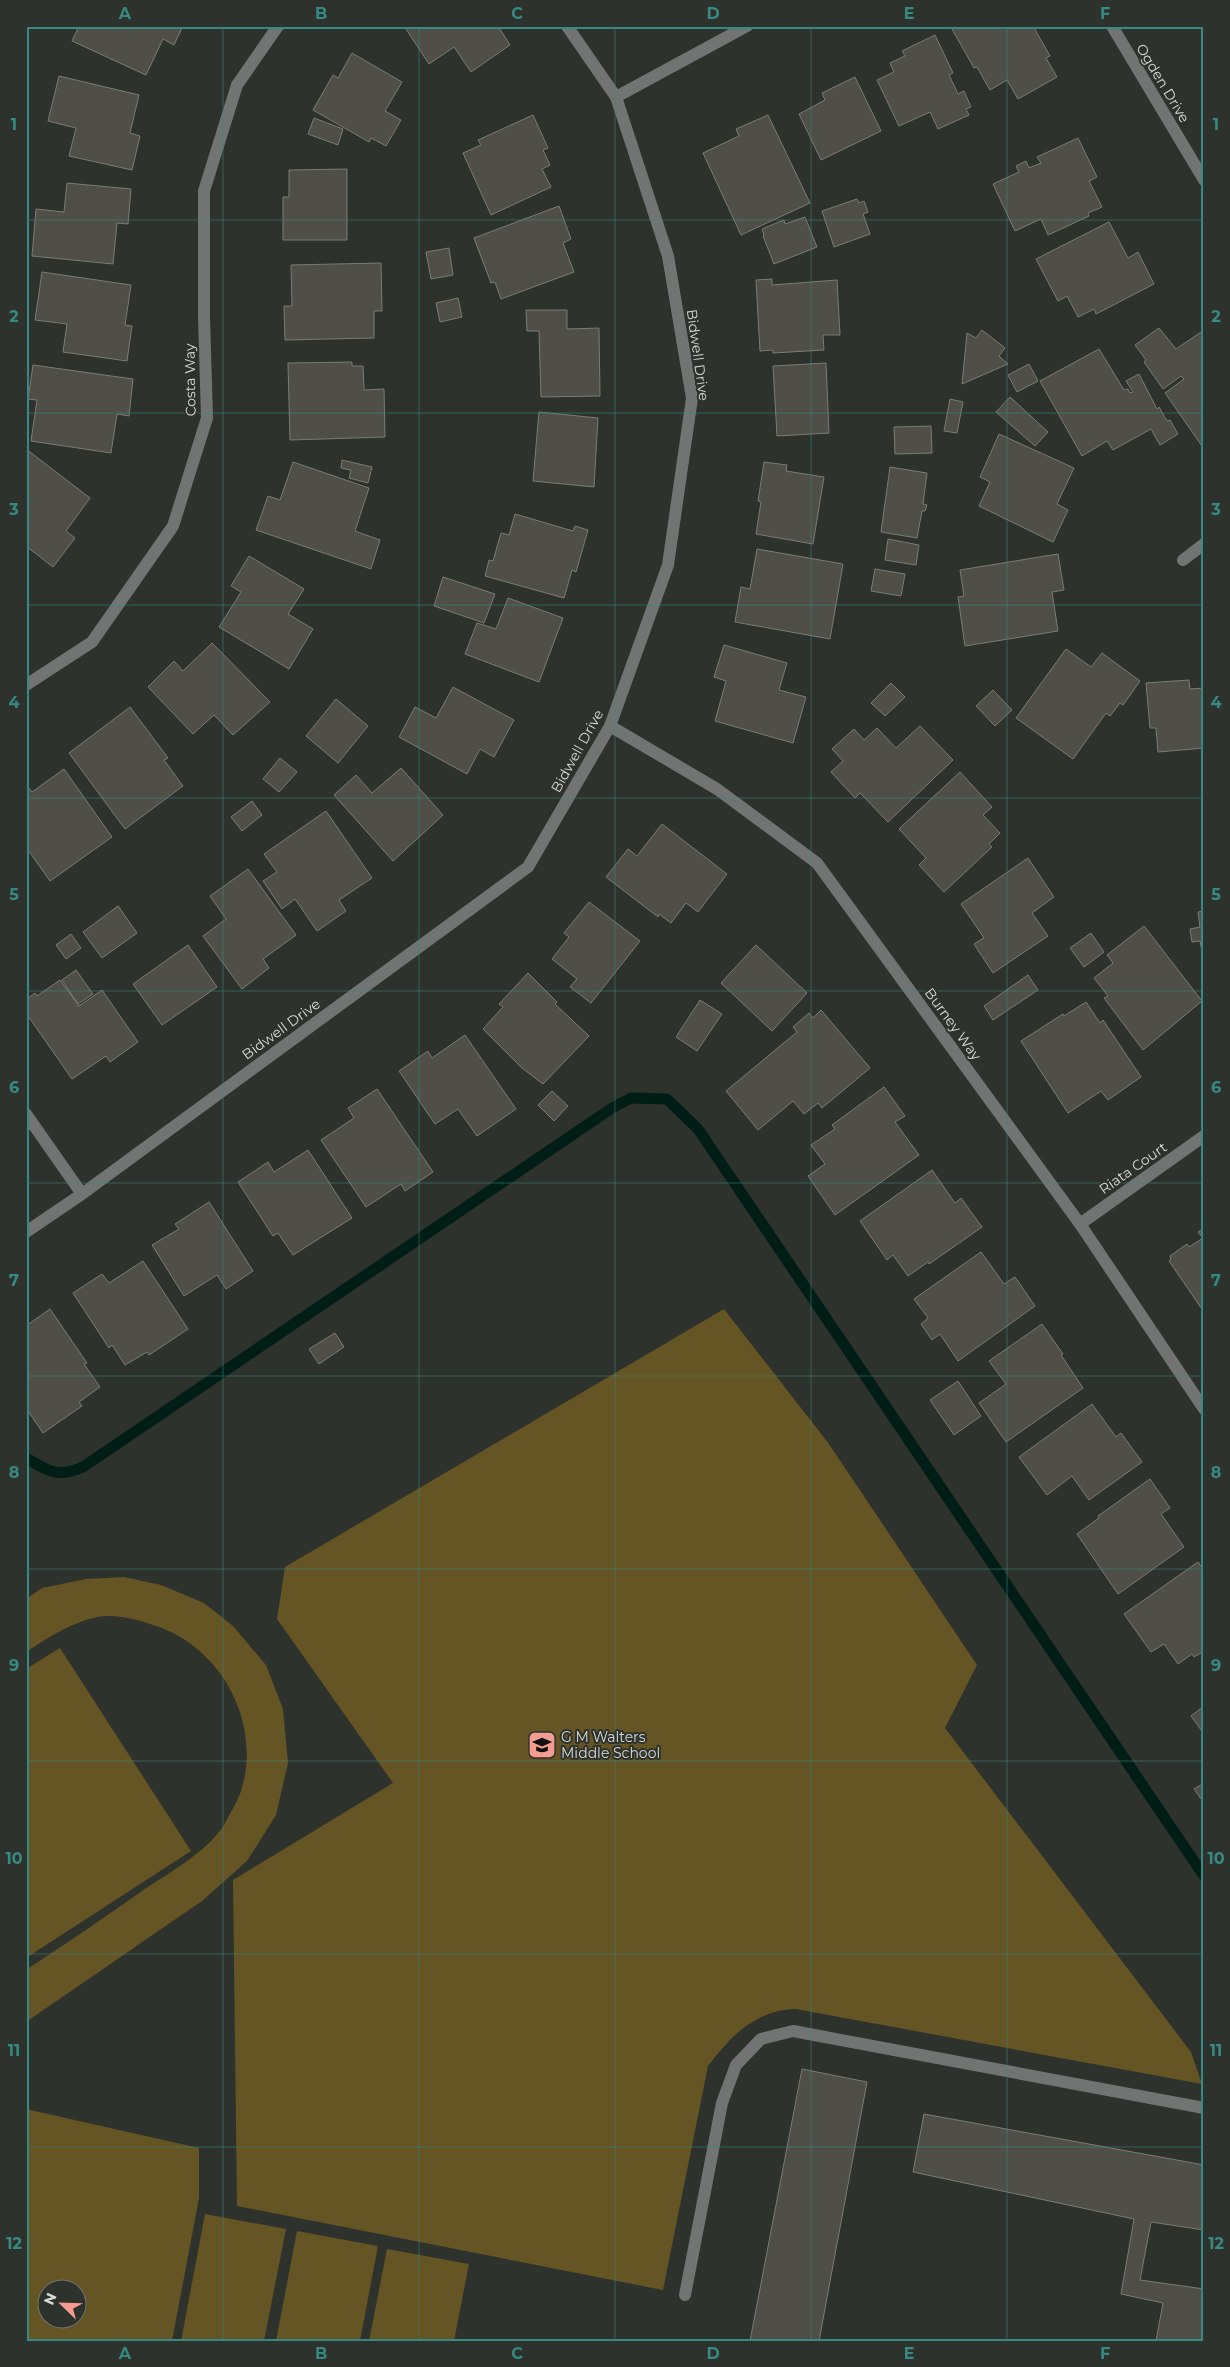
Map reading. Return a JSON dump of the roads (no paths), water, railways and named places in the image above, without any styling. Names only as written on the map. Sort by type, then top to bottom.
[{"type":"street","name":"Costa Way","points":[[26,685],[92,642],[173,526],[207,418],[204,316],[204,191],[237,85],[278,26]]},
{"type":"street","name":"Bidwell Drive","points":[[26,1232],[82,1194],[528,867],[610,726],[668,565],[692,398],[668,256],[616,97],[567,26]]},
{"type":"street","points":[[616,97],[747,26]]},
{"type":"street","name":"Ogden Drive","points":[[1112,26],[1204,180]]},
{"type":"street","points":[[1182,560],[1204,544]]},
{"type":"street","name":"Burney Way","points":[[610,726],[717,789],[817,863],[1080,1224],[1204,1409]]},
{"type":"street","points":[[26,1114],[82,1194]]},
{"type":"street","name":"Riata Court","points":[[1080,1224],[1204,1136]]},
{"type":"street","points":[[685,2295],[722,2103],[736,2065],[761,2039],[793,2030],[1204,2108]]},
{"type":"waterway","points":[[26,1458],[41,1467],[60,1473],[83,1467],[612,1108],[631,1098],[667,1099],[698,1129],[1204,1876]]},
{"type":"place","name":"G M Walters Middle School","points":[[542,1745]]}]
